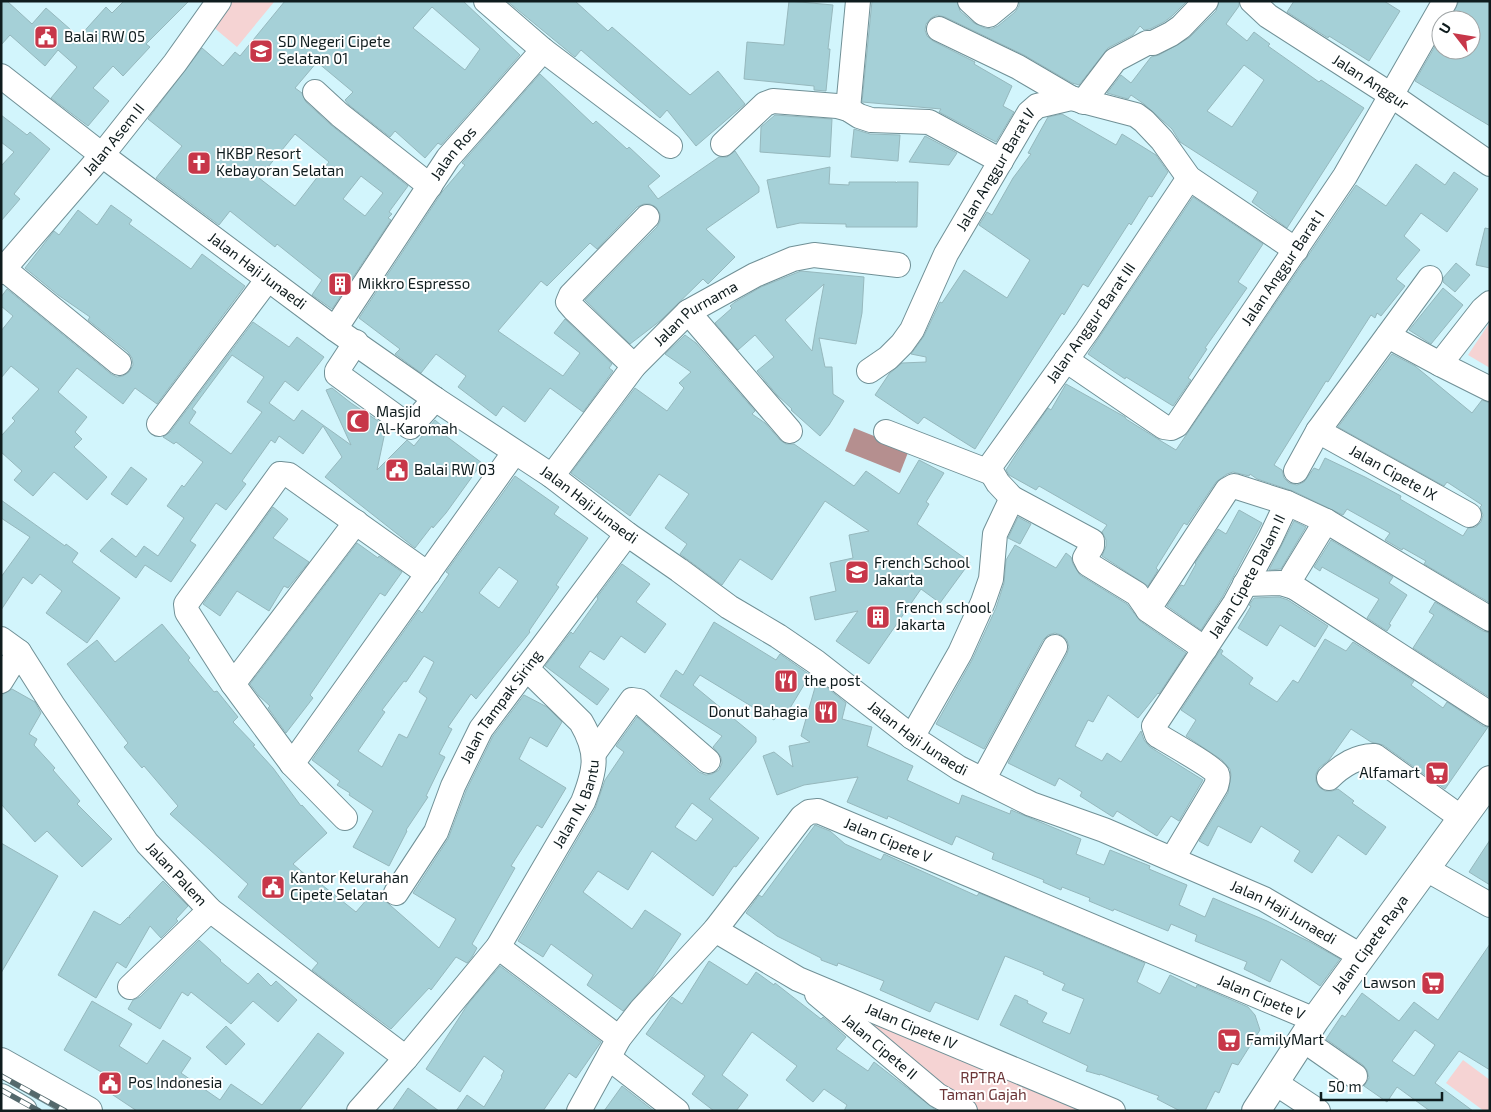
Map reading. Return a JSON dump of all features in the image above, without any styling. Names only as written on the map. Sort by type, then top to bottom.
[{"type":"main road","name":"Jalan Cipete Raya","points":[[1256,1111],[1308,1030],[1490,780]]},
{"type":"main road","points":[[1,1062],[80,1108]]},
{"type":"main road","points":[[1,1098],[23,1111]]},
{"type":"street","points":[[486,1],[543,50],[670,146]]},
{"type":"street","points":[[848,109],[858,1]]},
{"type":"street","points":[[970,1],[983,14],[989,15],[1006,1]]},
{"type":"street","points":[[939,29],[1018,67],[1077,100],[1115,60],[1147,42],[1153,43],[1171,34],[1181,27],[1206,1]]},
{"type":"street","name":"Jalan Anggur","points":[[1252,1],[1268,16],[1391,95],[1490,164]]},
{"type":"street","name":"Jalan Anggur Barat I","points":[[1066,360],[1164,427],[1171,428],[1177,425],[1345,176],[1445,1]]},
{"type":"street","name":"Jalan Asem II","points":[[3,270],[102,155],[175,63],[211,4]]},
{"type":"street","name":"Jalan Ros","points":[[335,329],[448,158],[543,50]]},
{"type":"street","name":"Jalan Haji Junaedi","points":[[1,76],[102,155],[335,329],[514,453],[552,476],[627,534],[729,607],[778,636],[839,679],[907,732],[958,768],[1031,804],[1104,830],[1173,858],[1264,900],[1361,956]]},
{"type":"street","points":[[315,92],[340,115],[430,186]]},
{"type":"street","name":"Jalan Anggur Barat II","points":[[869,372],[895,351],[912,330],[946,254],[1029,113],[1038,106],[1077,100],[1129,113],[1144,121],[1162,140],[1189,178],[1296,250]]},
{"type":"street","points":[[723,144],[765,104],[773,101],[824,104],[848,109],[858,116],[871,120],[929,122],[1001,161]]},
{"type":"street","name":"Jalan Anggur Barat III","points":[[991,469],[1189,178]]},
{"type":"street","points":[[634,366],[568,302],[571,295],[648,216]]},
{"type":"street","name":"Jalan Purnama","points":[[552,476],[634,366],[688,312],[755,275],[793,259],[814,255],[898,265]]},
{"type":"street","points":[[3,270],[119,363]]},
{"type":"street","points":[[1296,471],[1318,431],[1430,278]]},
{"type":"street","points":[[159,424],[268,279]]},
{"type":"street","points":[[1440,364],[1483,309],[1490,303]]},
{"type":"street","points":[[688,312],[790,431]]},
{"type":"street","points":[[1388,336],[1490,389]]},
{"type":"street","points":[[356,342],[337,371],[337,374],[411,427],[435,399]]},
{"type":"street","name":"Jalan Cipete IX","points":[[1318,431],[1469,515]]},
{"type":"street","points":[[886,432],[991,469],[998,483],[1012,498],[995,534],[991,579],[983,602],[963,646],[907,732]]},
{"type":"street","points":[[292,764],[514,453]]},
{"type":"street","points":[[345,818],[292,764],[233,684],[187,612],[186,604],[278,476],[283,474],[289,476],[356,522],[428,574]]},
{"type":"street","points":[[1148,610],[1230,487],[1234,486],[1287,503]]},
{"type":"street","name":"Jalan Cipete Dalam II","points":[[1012,498],[1092,541],[1092,546],[1085,558],[1086,561],[1137,594],[1148,610],[1205,649],[1245,584],[1287,503],[1326,521],[1490,619]]},
{"type":"street","points":[[1294,587],[1291,582],[1293,575],[1326,521]]},
{"type":"street","points":[[233,684],[356,522]]},
{"type":"street","name":"Jalan Tampak Siring","points":[[396,893],[436,832],[453,786],[481,729],[627,534]]},
{"type":"street","points":[[1245,584],[1281,583],[1294,587],[1490,714]]},
{"type":"street","points":[[1,681],[10,645]]},
{"type":"street","name":"Jalan Palem","points":[[10,645],[147,843],[210,910],[406,1058]]},
{"type":"street","points":[[983,780],[1055,647]]},
{"type":"street","points":[[1173,858],[1216,786],[1218,776],[1216,772],[1193,756],[1157,735],[1154,726],[1205,649]]},
{"type":"street","name":"Jalan N. Bantu","points":[[498,947],[583,802],[593,774],[594,753],[590,738],[581,722],[527,669]]},
{"type":"street","points":[[594,753],[632,700],[636,700],[708,761]]},
{"type":"street","points":[[1329,778],[1337,770],[1364,756],[1375,756],[1463,819]]},
{"type":"street","name":"Jalan Cipete V","points":[[579,1111],[614,1048],[640,1010],[715,930],[802,817],[809,812],[818,811],[1308,1030],[1355,1076]]},
{"type":"street","points":[[1426,869],[1490,905]]},
{"type":"street","points":[[130,987],[210,910]]},
{"type":"street","name":"Jalan Cipete IV","points":[[715,930],[798,979],[1113,1111]]},
{"type":"street","points":[[359,1111],[406,1058],[498,947],[614,1048],[677,1111]]},
{"type":"street","name":"Jalan Cipete II","points":[[798,979],[936,1095],[965,1111]]},
{"type":"street","points":[[1274,1082],[1318,1111]]},
{"type":"green space","points":[[233,1],[274,2],[237,47],[212,26]]},
{"type":"green space","points":[[1490,322],[1490,368],[1468,355]]},
{"type":"green space","name":"RPTRA Taman Gajah","points":[[830,998],[1107,1111],[977,1111],[947,1095]]},
{"type":"green space","points":[[1463,1060],[1490,1080],[1490,1111],[1484,1111],[1446,1083]]},
{"type":"shaded area","points":[[854,428],[909,450],[900,473],[845,451]]},
{"type":"building","points":[[1,1],[7,1],[32,24],[46,8],[79,37],[106,7],[112,13],[124,1],[189,1],[146,44],[150,47],[123,76],[113,66],[93,88],[109,101],[88,126],[51,98],[77,67],[58,50],[45,66],[10,35],[1,45]]},
{"type":"building","points":[[285,1],[463,1],[520,55],[441,145],[438,143],[425,158],[395,131],[390,137],[349,105],[345,100],[353,92],[317,62],[295,88],[302,93],[306,102],[331,125],[408,186],[389,212],[392,214],[388,218],[391,220],[332,309],[312,295],[322,280],[277,244],[275,247],[230,211],[219,225],[156,178],[182,146],[148,119],[202,48],[223,66],[235,52],[240,56]],"holes":[[[432,7],[480,49],[465,70],[413,28]],[[295,134],[329,162],[295,206],[259,178]],[[361,176],[383,193],[365,216],[343,199]]]},
{"type":"building","points":[[507,1],[575,1],[608,31],[612,27],[690,95],[718,71],[745,104],[696,146],[667,110],[660,118],[581,50],[575,57]]},
{"type":"building","points":[[789,1],[833,5],[826,91],[814,90],[814,86],[744,79],[747,42],[784,45]]},
{"type":"building","points":[[872,1],[957,1],[960,11],[974,23],[991,29],[998,26],[1015,12],[1019,6],[1019,1],[1187,1],[1164,22],[1144,30],[1140,26],[1133,35],[1108,48],[1079,85],[1072,83],[1024,55],[945,17],[937,15],[931,18],[926,24],[927,36],[933,41],[975,62],[974,64],[1012,86],[1003,106],[1014,112],[996,142],[939,112],[941,109],[862,102]]},
{"type":"building","points":[[1219,1],[1239,1],[1239,6],[1226,24],[1247,41],[1254,32],[1270,44],[1268,46],[1319,82],[1321,80],[1364,108],[1287,228],[1252,202],[1258,192],[1180,142],[1172,129],[1144,104],[1131,95],[1128,99],[1107,93],[1121,75],[1131,83],[1151,57],[1159,55],[1189,38],[1216,11]],"holes":[[[1244,65],[1264,80],[1232,127],[1207,111]]]},
{"type":"building","points":[[1294,1],[1384,1],[1400,11],[1369,61],[1287,12]]},
{"type":"building","points":[[1459,1],[1490,1],[1490,126],[1415,81],[1431,53],[1431,60],[1481,60],[1481,10],[1455,10]]},
{"type":"building","points":[[540,74],[593,124],[596,121],[627,149],[629,147],[660,176],[648,186],[658,199],[719,157],[727,157],[735,151],[759,187],[759,192],[706,229],[735,257],[708,284],[703,279],[660,321],[630,344],[585,300],[657,227],[660,221],[660,214],[656,207],[644,204],[637,207],[597,249],[590,243],[547,286],[541,281],[498,331],[563,376],[580,353],[554,333],[565,319],[612,364],[609,368],[613,371],[583,412],[550,388],[525,422],[503,406],[496,416],[458,387],[466,376],[436,354],[421,373],[395,354],[400,349],[359,318],[442,192],[465,165],[462,163]]},
{"type":"building","points":[[1062,114],[1116,145],[1122,134],[1156,155],[1168,172],[1152,197],[1149,196],[1131,225],[1129,223],[1088,287],[1083,284],[1064,315],[1062,313],[975,449],[924,417],[918,424],[875,395],[889,374],[902,363],[926,362],[926,357],[911,354],[924,336],[940,302],[942,303],[964,270],[1007,298],[1030,260],[979,225],[987,212],[992,215],[1013,178],[1031,154],[1028,153],[1048,117]]},
{"type":"building","points":[[1,115],[27,135],[30,132],[50,149],[14,194],[20,199],[1,221],[1,166],[14,152],[1,142]]},
{"type":"building","points":[[775,115],[832,119],[830,157],[760,152],[761,127]]},
{"type":"building","points":[[854,129],[870,134],[900,135],[898,161],[851,157]]},
{"type":"building","points":[[925,136],[957,153],[949,165],[909,162]]},
{"type":"building","points":[[1416,164],[1445,185],[1454,172],[1478,189],[1447,232],[1421,213],[1404,236],[1420,250],[1396,279],[1405,286],[1381,316],[1377,313],[1375,318],[1371,315],[1328,382],[1326,381],[1274,465],[1282,470],[1284,478],[1289,483],[1297,485],[1304,482],[1314,468],[1319,470],[1325,458],[1401,496],[1400,499],[1463,536],[1468,528],[1476,527],[1481,522],[1483,515],[1480,507],[1482,505],[1447,482],[1444,486],[1338,427],[1392,354],[1415,366],[1472,413],[1482,400],[1490,403],[1490,603],[1424,564],[1426,561],[1385,540],[1390,533],[1347,509],[1343,515],[1293,491],[1257,479],[1250,474],[1249,476],[1233,472],[1216,482],[1187,525],[1184,523],[1156,568],[1158,570],[1148,586],[1102,556],[1106,540],[1102,532],[1107,525],[1039,486],[1036,490],[1009,475],[1006,470],[1048,408],[1051,410],[1066,384],[1125,417],[1176,450],[1356,185],[1386,206]]},
{"type":"building","points":[[830,167],[829,184],[849,185],[849,182],[918,182],[917,227],[846,227],[846,224],[800,223],[777,228],[767,180]]},
{"type":"building","points":[[1193,197],[1263,244],[1238,282],[1247,288],[1205,348],[1207,349],[1188,378],[1191,380],[1173,406],[1126,377],[1125,379],[1088,354]]},
{"type":"building","points":[[111,205],[132,220],[129,224],[191,269],[202,254],[245,286],[157,404],[135,388],[123,404],[77,368],[58,392],[87,417],[75,432],[82,439],[74,447],[107,477],[87,500],[54,472],[33,496],[14,480],[22,471],[1,452],[1,436],[15,421],[12,418],[39,389],[11,366],[1,378],[1,331],[13,316],[1,306],[1,297],[7,289],[111,374],[117,377],[129,372],[133,365],[132,358],[128,352],[88,320],[90,317],[58,295],[25,268],[54,231],[59,235],[78,210],[97,225]]},
{"type":"building","points":[[1485,228],[1490,229],[1490,268],[1476,265]]},
{"type":"building","points":[[1456,263],[1470,275],[1455,292],[1443,282],[1443,278]]},
{"type":"building","points":[[801,271],[864,277],[862,313],[856,344],[819,338],[825,367],[832,367],[833,394],[844,401],[820,436],[791,410],[757,371],[774,357],[755,335],[738,350],[715,323],[732,308],[730,306],[735,302],[761,287]],"holes":[[[824,284],[812,351],[785,320]]]},
{"type":"building","points":[[1443,288],[1463,305],[1431,344],[1409,330]]},
{"type":"building","points":[[253,322],[289,347],[297,337],[324,357],[298,391],[285,381],[269,403],[294,421],[302,410],[351,445],[326,390],[332,388],[384,425],[385,432],[377,470],[407,440],[414,446],[435,420],[449,432],[446,436],[482,463],[446,513],[433,528],[432,526],[415,548],[325,477],[342,457],[323,426],[303,454],[279,436],[275,443],[271,440],[242,481],[246,484],[226,510],[216,503],[190,541],[196,545],[171,582],[145,565],[136,578],[100,551],[112,538],[136,557],[144,546],[158,556],[184,518],[167,506],[182,485],[184,487],[203,462],[176,442],[174,444],[163,437],[170,432]],"holes":[[[232,355],[264,377],[247,402],[262,412],[231,454],[189,423],[196,412],[192,409]]]},
{"type":"building","points":[[685,335],[696,343],[755,411],[752,414],[765,423],[780,440],[786,444],[794,444],[854,486],[866,471],[899,494],[919,460],[944,473],[926,502],[929,504],[917,524],[970,562],[940,603],[921,589],[869,664],[836,641],[858,611],[815,620],[810,597],[836,591],[830,563],[853,558],[849,535],[869,531],[825,501],[772,580],[740,559],[722,585],[680,554],[687,544],[665,528],[689,494],[659,474],[630,516],[571,473],[635,388],[667,411],[684,388],[679,383],[691,372],[665,354]]},
{"type":"building","points":[[131,467],[147,479],[127,505],[111,494]]},
{"type":"building","points":[[515,476],[559,507],[554,514],[588,538],[556,585],[559,587],[530,632],[476,699],[471,694],[448,727],[452,729],[439,754],[445,757],[426,796],[428,797],[406,830],[389,866],[353,847],[373,811],[337,785],[340,781],[312,760],[419,610],[422,613],[449,574],[446,572]],"holes":[[[499,567],[518,581],[499,608],[479,593]],[[424,656],[434,662],[419,692],[427,698],[407,738],[399,734],[382,767],[358,751],[385,712],[382,710],[404,681],[406,682]]]},
{"type":"building","points":[[1,500],[65,546],[66,544],[78,553],[72,562],[120,598],[87,643],[46,613],[62,591],[40,574],[32,584],[23,577],[1,610],[1,577],[30,537],[1,518]]},
{"type":"building","points":[[273,507],[288,519],[273,538],[309,562],[288,588],[284,586],[269,611],[237,591],[220,616],[203,604]]},
{"type":"building","points":[[1239,510],[1262,523],[1223,596],[1201,630],[1167,606],[1181,585],[1184,586],[1195,563],[1218,529],[1226,534]]},
{"type":"building","points":[[1018,517],[1031,524],[1020,544],[1008,538]]},
{"type":"building","points":[[1294,521],[1306,527],[1281,569],[1269,570]]},
{"type":"building","points":[[1331,540],[1393,577],[1389,583],[1407,595],[1389,624],[1391,625],[1387,631],[1367,618],[1379,599],[1322,567],[1320,571],[1314,567]]},
{"type":"building","points":[[357,543],[402,572],[385,596],[380,593],[310,695],[313,698],[286,733],[268,708],[270,706],[250,684]]},
{"type":"building","points":[[1015,545],[1056,568],[1066,553],[1071,557],[1080,575],[1127,604],[1140,621],[1186,653],[1159,694],[1138,718],[1108,695],[1093,722],[1088,720],[1075,746],[1102,761],[1107,753],[1121,762],[1141,731],[1144,740],[1150,747],[1203,780],[1179,821],[1171,816],[1157,836],[1117,811],[1113,817],[1080,796],[1082,792],[1059,778],[1055,786],[1008,763],[1067,654],[1069,647],[1067,640],[1061,635],[1055,633],[1048,635],[1043,640],[984,749],[936,724],[972,660],[996,608],[1004,583],[1006,560]]},
{"type":"building","points":[[622,564],[650,584],[636,602],[666,624],[645,653],[621,636],[604,660],[590,651],[579,667],[609,689],[597,705],[545,666],[571,632],[573,634],[598,599],[597,597]]},
{"type":"building","points":[[1279,597],[1288,600],[1328,626],[1315,647],[1280,625],[1267,646],[1238,628],[1254,598]]},
{"type":"building","points":[[1435,602],[1483,631],[1490,633],[1489,697],[1413,648],[1434,615],[1429,612]]},
{"type":"building","points":[[714,622],[776,660],[780,654],[810,675],[784,718],[782,710],[774,720],[700,675],[693,685],[756,737],[756,742],[709,799],[759,838],[736,867],[734,866],[713,896],[652,851],[628,890],[598,871],[583,892],[632,929],[645,910],[681,934],[652,978],[623,1011],[587,985],[593,975],[551,944],[543,957],[518,941],[595,809],[605,780],[624,752],[616,746],[637,717],[699,772],[706,775],[719,770],[722,763],[721,757],[713,747],[722,736],[660,696],[676,670],[683,675]],"holes":[[[692,803],[713,819],[696,841],[675,827]]]},
{"type":"building","points":[[162,624],[190,658],[188,660],[214,692],[217,691],[238,717],[233,722],[255,745],[253,746],[273,768],[301,806],[327,833],[293,864],[315,883],[317,881],[356,912],[374,891],[439,948],[456,919],[413,893],[448,839],[466,791],[493,736],[524,695],[547,707],[562,722],[547,747],[530,737],[519,759],[566,788],[542,828],[537,825],[511,866],[515,868],[472,944],[477,948],[472,957],[467,963],[456,957],[431,990],[429,988],[391,1029],[312,970],[318,963],[238,897],[248,884],[170,814],[178,806],[144,766],[142,768],[124,747],[128,743],[67,664],[97,640],[115,662]]},
{"type":"building","points":[[1325,639],[1346,651],[1353,642],[1414,681],[1411,685],[1443,708],[1447,702],[1483,726],[1488,727],[1445,789],[1383,745],[1371,742],[1351,729],[1329,760],[1319,768],[1316,774],[1316,781],[1319,787],[1325,791],[1338,789],[1354,801],[1352,803],[1386,827],[1366,855],[1338,835],[1312,873],[1294,861],[1300,851],[1261,826],[1251,843],[1218,826],[1208,846],[1199,841],[1228,793],[1231,775],[1230,769],[1222,760],[1186,736],[1196,720],[1181,710],[1221,649],[1223,651],[1221,654],[1253,678],[1249,684],[1277,702],[1293,680],[1298,683]]},
{"type":"building","points":[[816,684],[825,686],[846,703],[842,719],[872,727],[867,746],[913,766],[907,780],[959,804],[962,795],[1010,814],[1011,810],[1081,839],[1076,854],[1104,865],[1110,850],[1150,866],[1149,869],[1187,885],[1179,905],[1205,917],[1213,898],[1267,921],[1340,959],[1320,986],[1281,959],[1270,982],[1244,969],[1247,962],[1195,941],[1197,935],[1171,924],[1168,931],[1114,909],[1113,911],[1089,901],[1090,898],[1062,887],[1061,890],[1043,882],[1044,880],[992,859],[994,853],[956,836],[952,845],[888,816],[887,819],[847,802],[858,777],[804,785],[777,795],[763,756],[774,752],[793,767],[789,746],[810,742],[801,736]]},
{"type":"building","points":[[12,689],[35,702],[41,713],[29,734],[37,739],[34,745],[55,768],[53,770],[80,801],[77,804],[112,839],[82,867],[47,831],[35,842],[1,804],[1,698],[3,694]]},
{"type":"building","points":[[815,825],[830,831],[845,844],[881,860],[884,854],[977,896],[979,893],[1145,963],[1137,982],[1160,994],[1170,975],[1196,988],[1197,985],[1248,1007],[1255,1015],[1260,1030],[1238,1065],[1232,1063],[1219,1093],[1215,1091],[1205,1111],[1180,1111],[1157,1099],[1159,1096],[1100,1074],[1086,1071],[1088,1066],[1000,1025],[1015,995],[1047,1013],[1042,1022],[1070,1034],[1084,999],[1062,990],[1065,984],[1043,974],[1044,972],[1005,956],[978,1020],[935,1002],[930,1012],[880,990],[884,981],[838,963],[837,966],[821,960],[821,958],[777,936],[746,913],[759,895],[762,897]]},
{"type":"building","points":[[1490,840],[1490,885],[1469,872]]},
{"type":"building","points":[[1,843],[58,876],[1,973]]},
{"type":"building","points":[[163,881],[188,906],[176,919],[178,921],[161,938],[150,926],[126,968],[117,962],[96,998],[58,975],[94,911],[120,925],[128,917],[130,918],[129,916]]},
{"type":"building","points":[[199,940],[220,961],[248,984],[258,973],[271,986],[276,981],[297,1000],[278,1022],[253,1001],[231,1024],[191,992],[188,996],[182,992],[160,1029],[128,1009],[133,1000],[140,997]]},
{"type":"building","points":[[1490,944],[1490,1070],[1459,1051],[1435,1083],[1473,1111],[1430,1111],[1397,1087],[1387,1102],[1364,1086],[1369,1078],[1367,1070],[1363,1065],[1326,1039],[1342,1015],[1345,1017],[1362,993],[1399,1021],[1414,1002],[1438,1020]],"holes":[[[1415,1030],[1435,1045],[1414,1076],[1392,1061]]]},
{"type":"building","points":[[709,961],[747,985],[756,972],[774,985],[775,983],[821,1019],[823,1017],[846,1037],[836,1049],[868,1071],[874,1062],[937,1111],[844,1111],[847,1105],[824,1089],[813,1102],[786,1080],[797,1066],[752,1032],[722,1075],[748,1095],[736,1111],[714,1111],[692,1094],[705,1076],[646,1034],[672,997],[682,1004]]},
{"type":"building","points":[[500,966],[601,1042],[576,1078],[569,1073],[543,1111],[456,1111],[467,1095],[484,1107],[504,1071],[484,1056],[460,1092],[426,1069],[468,1004]]},
{"type":"building","points":[[92,1001],[132,1024],[119,1046],[147,1064],[163,1040],[191,1058],[181,1073],[220,1100],[231,1084],[262,1105],[318,1033],[344,1053],[299,1111],[137,1111],[101,1087],[108,1076],[64,1050]]},
{"type":"building","points":[[226,1026],[245,1044],[226,1065],[206,1047]]},
{"type":"building","points":[[622,1086],[654,1111],[604,1111]]},
{"type":"building","points":[[408,1088],[439,1111],[392,1111]]},
{"type":"railway","points":[[1,1076],[65,1111]]},
{"type":"railway","points":[[1,1090],[39,1111]]},
{"type":"place","name":"Balai RW 05","points":[[46,37]]},
{"type":"place","name":"SD Negeri Cipete Selatan 01","points":[[261,51]]},
{"type":"place","name":"HKBP Resort Kebayoran Selatan","points":[[199,163]]},
{"type":"place","name":"Mikkro Espresso","points":[[340,284]]},
{"type":"place","name":"Masjid Al-Karomah","points":[[358,421]]},
{"type":"place","name":"Balai RW 03","points":[[397,470]]},
{"type":"place","name":"French School Jakarta","points":[[857,572]]},
{"type":"place","name":"French school Jakarta","points":[[878,617]]},
{"type":"place","name":"the post","points":[[786,681]]},
{"type":"place","name":"Donut Bahagia","points":[[826,712]]},
{"type":"place","name":"Alfamart","points":[[1437,773]]},
{"type":"place","name":"Kantor Kelurahan Cipete Selatan","points":[[273,887]]},
{"type":"place","name":"Lawson","points":[[1433,983]]},
{"type":"place","name":"FamilyMart","points":[[1229,1040]]},
{"type":"place","name":"Pos Indonesia","points":[[110,1083]]}]
